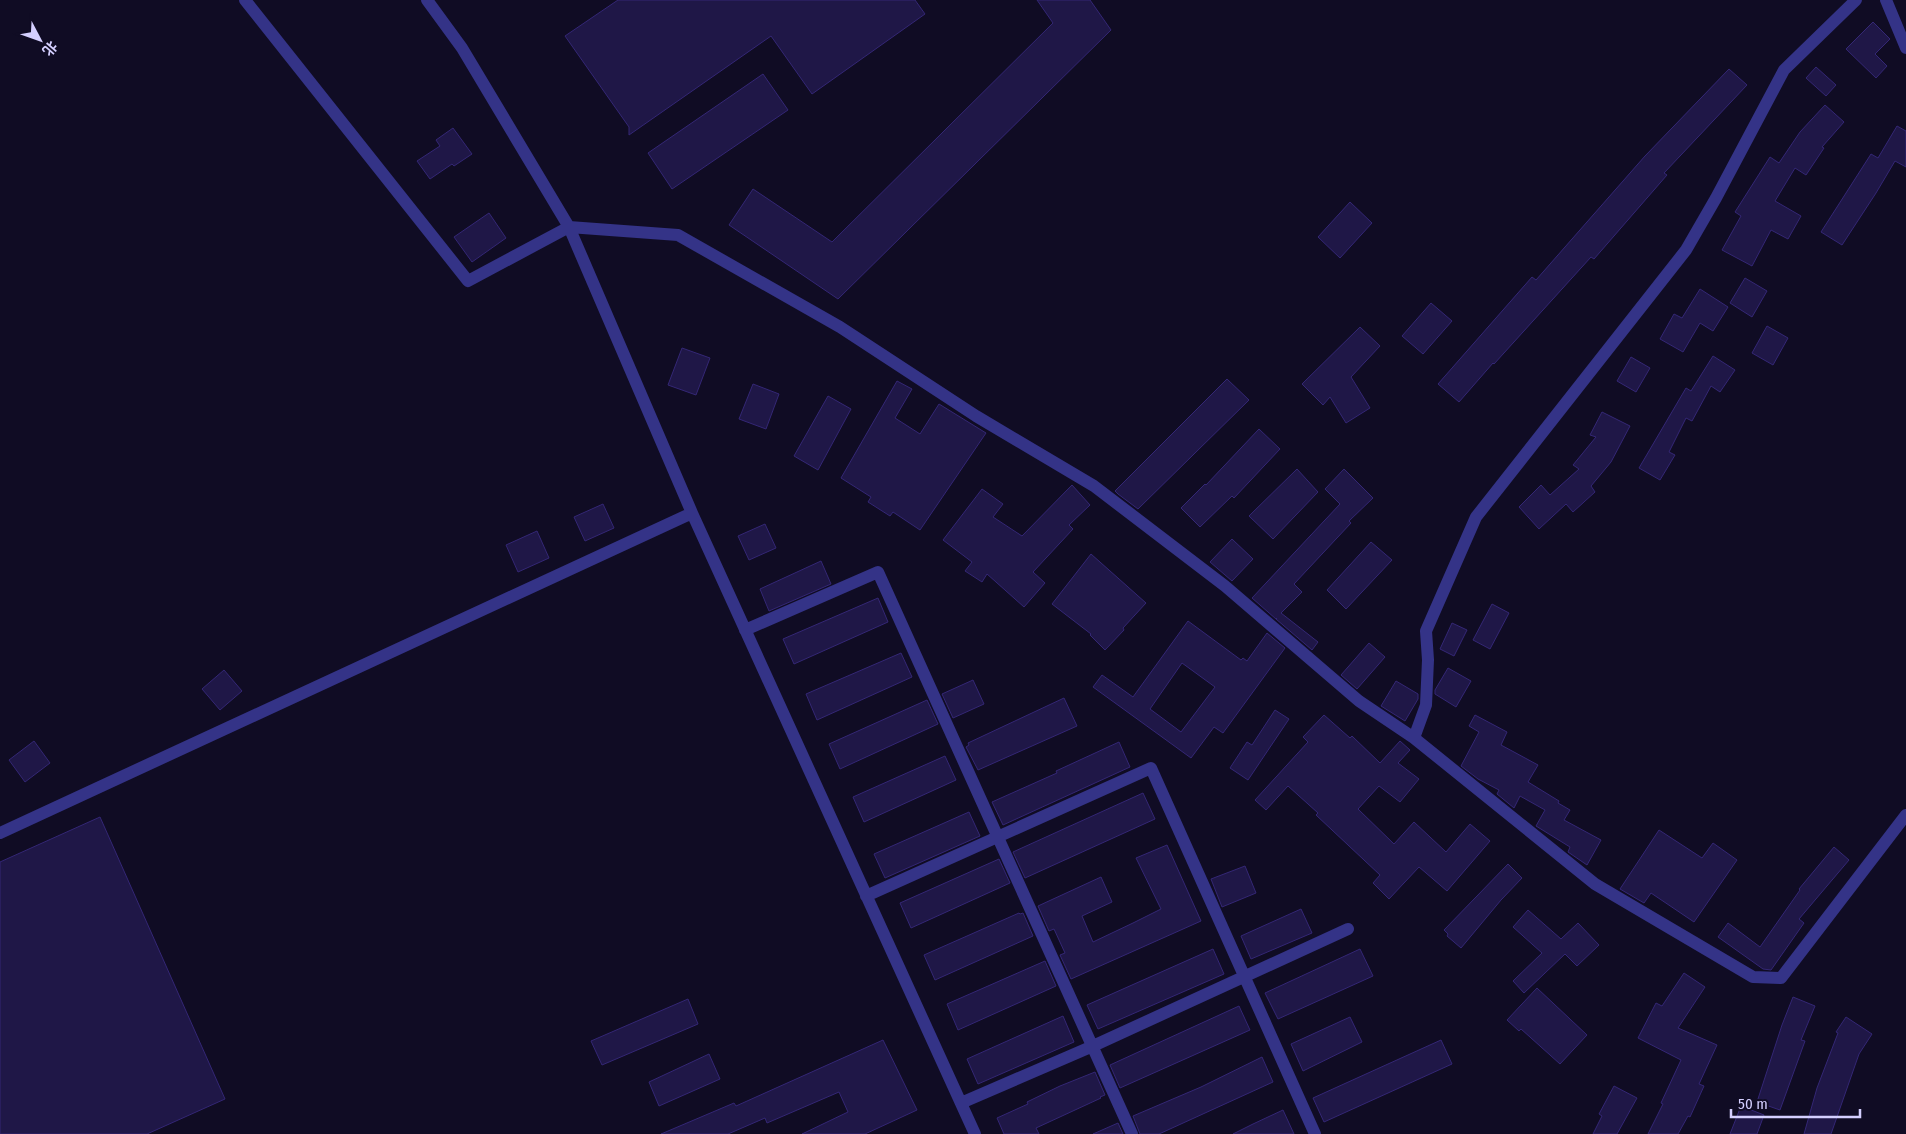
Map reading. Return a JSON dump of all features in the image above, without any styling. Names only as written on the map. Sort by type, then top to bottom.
[{"type":"street","points":[[245,0],[468,281],[569,227],[678,235],[840,327],[976,416],[1094,486],[1225,586],[1359,701],[1414,738],[1595,884],[1753,977],[1781,978],[1906,815]]},
{"type":"street","points":[[427,0],[462,48],[569,227],[692,513],[975,1134]]},
{"type":"street","points":[[1414,738],[1426,705],[1428,660],[1426,630],[1476,517],[1686,250],[1784,70],[1856,0]]},
{"type":"street","points":[[1886,0],[1906,48]]},
{"type":"street","points":[[0,833],[692,513]]},
{"type":"street","points":[[746,630],[878,572],[1132,1134]]},
{"type":"street","points":[[866,896],[1150,768],[1246,976],[1315,1134]]},
{"type":"street","points":[[961,1103],[1093,1046],[1348,929]]},
{"type":"building","points":[[618,0],[915,0],[925,14],[812,94],[771,36],[629,135],[629,127],[565,36]]},
{"type":"building","points":[[1037,0],[1090,0],[1111,30],[838,299],[729,225],[753,189],[832,242],[1053,23]]},
{"type":"building","points":[[1873,22],[1890,39],[1875,54],[1887,66],[1876,78],[1846,49]]},
{"type":"building","points":[[1816,67],[1836,85],[1826,96],[1806,78]]},
{"type":"building","points":[[1729,69],[1747,85],[1664,173],[1667,175],[1594,259],[1591,257],[1459,402],[1438,384],[1532,277],[1536,280],[1645,156]]},
{"type":"building","points":[[763,74],[788,110],[672,189],[648,153]]},
{"type":"building","points":[[1825,105],[1844,122],[1822,147],[1824,148],[1806,175],[1795,168],[1775,201],[1801,216],[1788,239],[1771,230],[1752,266],[1722,250],[1741,216],[1735,212],[1770,157],[1779,163],[1800,132]]},
{"type":"building","points":[[1897,126],[1906,131],[1906,167],[1895,161],[1842,245],[1821,232],[1871,154],[1878,158]]},
{"type":"building","points":[[453,128],[472,154],[454,166],[452,164],[430,179],[417,161],[440,146],[436,140]]},
{"type":"building","points":[[1350,202],[1372,223],[1340,258],[1318,237]]},
{"type":"building","points":[[489,213],[506,238],[472,262],[454,237]]},
{"type":"building","points":[[1745,278],[1767,291],[1752,317],[1730,303]]},
{"type":"building","points":[[1700,289],[1728,307],[1713,331],[1700,323],[1683,352],[1660,339],[1674,314],[1682,318]]},
{"type":"building","points":[[1431,303],[1452,321],[1423,354],[1402,336]]},
{"type":"building","points":[[1767,326],[1788,338],[1773,365],[1752,353]]},
{"type":"building","points":[[1360,327],[1380,346],[1351,377],[1370,408],[1346,423],[1330,397],[1323,405],[1302,384]]},
{"type":"building","points":[[682,348],[710,358],[696,395],[668,385]]},
{"type":"building","points":[[1713,356],[1735,370],[1720,392],[1711,386],[1692,421],[1686,418],[1669,452],[1675,455],[1660,480],[1639,468],[1686,388],[1691,391]]},
{"type":"building","points":[[1631,357],[1650,368],[1636,392],[1617,381]]},
{"type":"building","points":[[1227,379],[1249,400],[1138,509],[1118,494],[1115,491]]},
{"type":"building","points":[[897,381],[912,389],[895,418],[920,434],[939,404],[986,433],[920,530],[893,512],[890,516],[868,502],[871,497],[841,478]]},
{"type":"building","points":[[753,384],[779,394],[766,429],[739,419]]},
{"type":"building","points":[[828,396],[851,409],[818,470],[794,456]]},
{"type":"building","points":[[1602,412],[1630,426],[1611,462],[1591,486],[1595,492],[1573,512],[1566,504],[1539,529],[1519,507],[1541,485],[1550,495],[1579,469],[1573,465],[1596,437],[1590,435]]},
{"type":"building","points":[[1259,429],[1280,449],[1234,498],[1232,496],[1200,527],[1181,508],[1206,485]]},
{"type":"building","points":[[1297,469],[1318,492],[1273,539],[1249,516]]},
{"type":"building","points":[[1344,469],[1373,498],[1349,521],[1351,523],[1294,584],[1302,592],[1281,613],[1318,642],[1312,650],[1252,598],[1340,504],[1325,489]]},
{"type":"building","points":[[1072,485],[1090,505],[1069,525],[1073,529],[1033,572],[1045,583],[1024,607],[987,574],[982,582],[965,571],[972,562],[943,540],[982,489],[1003,504],[993,517],[1022,536]]},
{"type":"building","points":[[603,504],[614,528],[585,541],[574,517]]},
{"type":"building","points":[[765,524],[776,548],[749,560],[738,536]]},
{"type":"building","points":[[537,531],[549,558],[518,572],[506,545]]},
{"type":"building","points":[[1232,539],[1253,559],[1232,581],[1210,562]]},
{"type":"building","points":[[1371,542],[1392,560],[1346,609],[1327,590]]},
{"type":"building","points":[[1091,554],[1146,603],[1105,650],[1091,634],[1052,604]]},
{"type":"building","points":[[821,561],[831,584],[769,611],[760,589]]},
{"type":"building","points":[[878,598],[888,622],[794,664],[783,639]]},
{"type":"building","points":[[1492,604],[1509,613],[1490,649],[1473,640]]},
{"type":"building","points":[[1188,621],[1241,660],[1243,658],[1247,661],[1267,633],[1285,648],[1223,733],[1214,727],[1191,758],[1093,687],[1102,675],[1133,697]],"holes":[[[1182,663],[1215,687],[1181,732],[1150,709]]]},
{"type":"building","points":[[1452,623],[1467,630],[1454,656],[1440,649]]},
{"type":"building","points":[[1369,643],[1385,657],[1357,689],[1341,675]]},
{"type":"building","points":[[901,653],[912,677],[817,720],[806,694]]},
{"type":"building","points":[[1448,668],[1471,681],[1456,707],[1435,694],[1435,690]]},
{"type":"building","points":[[224,670],[242,691],[220,710],[202,689]]},
{"type":"building","points":[[973,680],[984,704],[953,718],[942,694]]},
{"type":"building","points":[[1396,681],[1418,694],[1418,699],[1405,721],[1381,706]]},
{"type":"building","points":[[1064,698],[1077,726],[978,770],[966,747],[969,745],[968,743]]},
{"type":"building","points":[[927,700],[938,724],[840,769],[829,744]]},
{"type":"building","points":[[1275,710],[1289,719],[1248,780],[1230,768],[1247,742],[1252,745]]},
{"type":"building","points":[[1324,715],[1350,738],[1352,736],[1380,763],[1400,741],[1410,750],[1398,763],[1419,779],[1400,802],[1379,786],[1358,809],[1394,844],[1414,822],[1446,852],[1470,824],[1490,841],[1447,891],[1419,867],[1389,899],[1373,883],[1380,875],[1288,786],[1266,810],[1255,800],[1308,742],[1303,737]]},
{"type":"building","points":[[1475,715],[1507,732],[1501,745],[1538,765],[1528,782],[1570,810],[1564,820],[1601,840],[1587,865],[1568,852],[1570,847],[1536,826],[1545,810],[1520,796],[1514,808],[1497,794],[1499,790],[1478,779],[1461,766],[1479,732],[1469,726]]},
{"type":"building","points":[[34,741],[50,763],[25,782],[9,760]]},
{"type":"building","points":[[1119,742],[1130,767],[1003,825],[992,802],[1057,773],[1056,771]]},
{"type":"building","points":[[945,756],[956,780],[864,822],[853,797]]},
{"type":"building","points":[[1143,793],[1155,819],[1025,878],[1013,852]]},
{"type":"building","points":[[969,812],[980,836],[885,878],[874,854]]},
{"type":"building","points":[[100,817],[225,1099],[147,1134],[0,1134],[0,862]]},
{"type":"building","points":[[1659,830],[1702,858],[1713,843],[1737,860],[1694,922],[1651,893],[1644,903],[1620,889]]},
{"type":"building","points":[[1167,845],[1201,921],[1071,979],[1060,955],[1065,953],[1054,929],[1049,931],[1038,906],[1101,877],[1112,902],[1082,916],[1093,942],[1161,909],[1136,858]]},
{"type":"building","points":[[1834,847],[1849,860],[1799,919],[1804,923],[1771,970],[1763,969],[1718,937],[1728,923],[1760,947],[1799,889]]},
{"type":"building","points":[[999,859],[1010,883],[911,928],[900,903]]},
{"type":"building","points":[[1508,864],[1522,878],[1461,948],[1447,936],[1448,934],[1444,930]]},
{"type":"building","points":[[1245,866],[1256,893],[1222,907],[1211,879]]},
{"type":"building","points":[[1301,909],[1312,933],[1251,959],[1241,936]]},
{"type":"building","points":[[1528,910],[1561,939],[1578,923],[1599,945],[1577,966],[1565,954],[1524,993],[1513,981],[1542,953],[1513,927]]},
{"type":"building","points":[[1019,913],[1023,913],[1033,936],[935,980],[924,955]]},
{"type":"building","points":[[1213,949],[1224,974],[1098,1029],[1087,1005]]},
{"type":"building","points":[[1360,949],[1373,976],[1278,1019],[1265,993]]},
{"type":"building","points":[[1045,961],[1056,986],[958,1030],[947,1004]]},
{"type":"building","points":[[1684,973],[1705,987],[1678,1028],[1717,1045],[1699,1084],[1704,1086],[1690,1117],[1688,1116],[1678,1134],[1648,1134],[1681,1060],[1638,1038],[1656,1003],[1662,1006]]},
{"type":"building","points":[[1537,988],[1587,1035],[1560,1064],[1521,1029],[1519,1031],[1507,1020]]},
{"type":"building","points":[[1793,997],[1815,1006],[1801,1040],[1805,1041],[1780,1110],[1757,1102]]},
{"type":"building","points":[[688,999],[698,1024],[602,1065],[591,1041]]},
{"type":"building","points":[[1239,1006],[1250,1030],[1120,1088],[1110,1065]]},
{"type":"building","points":[[1063,1016],[1074,1042],[978,1084],[967,1059]]},
{"type":"building","points":[[1350,1017],[1362,1042],[1303,1071],[1291,1044]]},
{"type":"building","points":[[1846,1017],[1872,1034],[1859,1054],[1831,1134],[1804,1134],[1817,1088],[1838,1033],[1836,1032]]},
{"type":"building","points":[[883,1040],[917,1110],[865,1134],[802,1134],[848,1112],[839,1092],[767,1123],[765,1118],[728,1134],[661,1134],[734,1103],[736,1106]]},
{"type":"building","points":[[1441,1040],[1452,1064],[1324,1122],[1313,1098]]},
{"type":"building","points":[[709,1054],[720,1079],[659,1106],[649,1082]]},
{"type":"building","points":[[1262,1057],[1273,1082],[1159,1134],[1140,1134],[1133,1116],[1201,1087]]},
{"type":"building","points":[[1095,1072],[1105,1095],[1101,1098],[1036,1128],[1039,1134],[1004,1134],[997,1118],[1028,1104],[1027,1102],[1060,1086]]},
{"type":"building","points":[[1614,1086],[1637,1098],[1617,1134],[1593,1134],[1602,1116],[1599,1114]]},
{"type":"building","points":[[1741,1106],[1764,1115],[1757,1134],[1730,1134]]},
{"type":"building","points":[[1283,1110],[1294,1134],[1233,1134],[1253,1124]]},
{"type":"building","points":[[1118,1123],[1123,1134],[1093,1134]]}]
